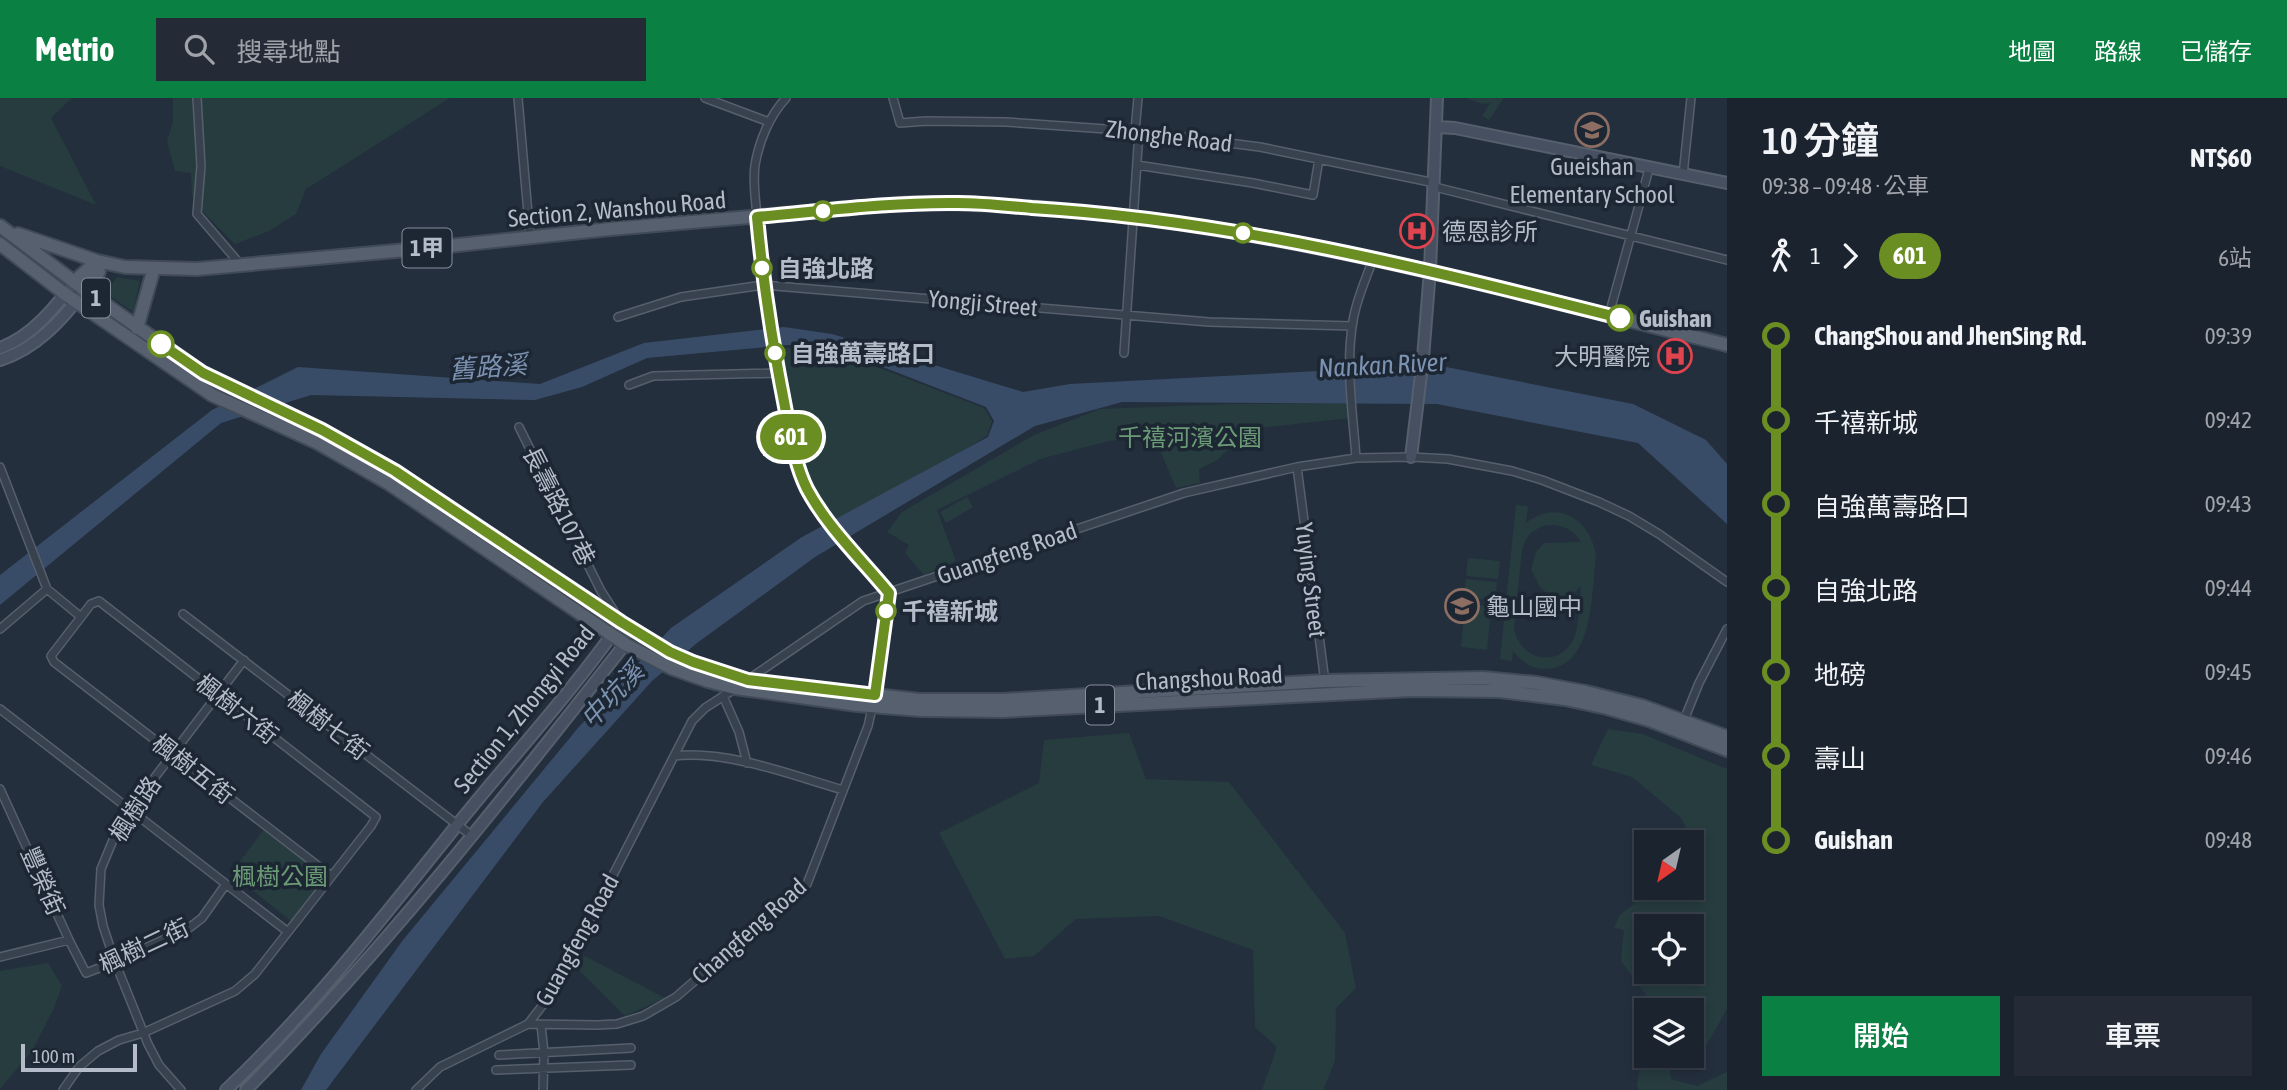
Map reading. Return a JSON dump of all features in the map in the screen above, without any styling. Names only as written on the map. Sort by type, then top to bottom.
[{"type":"main road","points":[[1411,457],[1430,270],[1437,98]]},
{"type":"main road","points":[[1437,127],[1455,128],[1727,183]]},
{"type":"main road","name":"Section 2, Wanshou Road","points":[[2,229],[97,261],[125,267],[197,269],[911,203],[948,203],[1133,216],[1234,231],[1430,270],[1727,345]]},
{"type":"main road","name":"1","points":[[2,229],[203,373],[322,430],[395,471],[670,652],[690,668]]},
{"type":"main road","name":"1","points":[[0,244],[181,376],[212,395],[318,443],[388,483],[640,652],[690,668]]},
{"type":"main road","points":[[0,360],[27,349],[59,320],[97,261]]},
{"type":"main road","points":[[138,328],[154,268]]},
{"type":"main road","points":[[0,348],[20,340],[71,298]]},
{"type":"main road","name":"Section 1, Zhongyi Road","points":[[226,1090],[301,1013],[621,622]]},
{"type":"main road","name":"Section 1, Zhongyi Road","points":[[246,1090],[315,1019],[472,836],[625,643],[621,622]]},
{"type":"main road","name":"Changshou Road","points":[[690,668],[873,701]]},
{"type":"main road","name":"Changshou Road","points":[[690,668],[735,688],[873,701],[1030,704],[1483,678],[1537,683],[1642,706],[1727,737]]},
{"type":"main road","name":"Changshou Road","points":[[1326,687],[1461,689],[1565,699],[1649,720],[1727,750]]},
{"type":"street","points":[[197,98],[201,166],[197,214],[240,265]]},
{"type":"street","points":[[518,98],[530,237]]},
{"type":"street","points":[[705,98],[769,122]]},
{"type":"street","points":[[786,98],[769,122],[755,164],[763,285],[778,373],[802,478],[823,515],[850,551],[889,593]]},
{"type":"street","name":"Zhonghe Road","points":[[893,98],[900,123],[1006,122],[1137,132],[1259,147],[1435,185],[1727,260]]},
{"type":"street","points":[[1124,353],[1137,165],[1138,98]]},
{"type":"street","points":[[1683,175],[1691,98]]},
{"type":"street","points":[[1137,165],[1313,195],[1319,159]]},
{"type":"street","points":[[1609,315],[1649,169]]},
{"type":"street","points":[[1356,458],[1350,364],[1352,326],[1354,312],[1373,258]]},
{"type":"street","name":"Yongji Street","points":[[618,317],[681,297],[763,285],[1209,322],[1352,326]]},
{"type":"street","points":[[629,385],[653,376],[778,373]]},
{"type":"street","name":"長壽路107巷","points":[[519,427],[601,591],[621,622]]},
{"type":"street","name":"Guangfeng Road","points":[[416,1090],[440,1067],[528,1024],[542,1006],[593,914],[692,720],[863,601],[1184,493],[1297,467],[1356,458],[1448,459],[1512,471],[1570,490],[1629,516],[1727,582]]},
{"type":"street","points":[[0,467],[47,589],[81,617]]},
{"type":"street","name":"Yuying Street","points":[[1297,467],[1326,687]]},
{"type":"street","points":[[0,629],[47,589]]},
{"type":"street","name":"Changfeng Road","points":[[528,1024],[617,1024],[643,1016],[676,997],[807,884],[868,726],[889,593]]},
{"type":"street","name":"楓樹六街","points":[[81,617],[91,604],[99,601],[376,817],[331,876]]},
{"type":"street","name":"楓樹七街","points":[[183,614],[472,836]]},
{"type":"street","name":"楓樹五街","points":[[81,617],[51,656],[54,662],[331,876]]},
{"type":"street","points":[[1684,720],[1699,683],[1727,629]]},
{"type":"street","name":"楓樹路","points":[[181,1090],[159,1065],[143,1033],[115,962],[103,926],[99,888],[101,869],[110,844],[130,810],[244,660]]},
{"type":"street","points":[[723,696],[747,763]]},
{"type":"street","points":[[0,709],[288,932]]},
{"type":"street","points":[[674,756],[699,755],[747,763],[843,790]]},
{"type":"street","name":"豐榮街","points":[[0,789],[86,972]]},
{"type":"street","points":[[65,1090],[79,1068],[98,1051],[235,991],[255,974],[331,876]]},
{"type":"street","name":"楓樹二街","points":[[86,972],[115,962],[189,928],[202,918],[226,884]]},
{"type":"street","points":[[0,957],[69,940]]},
{"type":"street","points":[[541,1026],[544,1053],[543,1090]]},
{"type":"street","points":[[499,1055],[631,1048]]},
{"type":"street","points":[[496,1070],[631,1065]]},
{"type":"green space","points":[[0,98],[72,98],[51,118],[96,205],[0,166]]},
{"type":"green space","points":[[173,98],[450,98],[306,189],[296,214],[269,231],[235,244],[202,211],[192,194],[191,173],[175,171],[167,141],[173,122]]},
{"type":"green space","points":[[1466,98],[1504,98],[1489,120],[1482,116],[1490,103],[1482,104]]},
{"type":"green space","points":[[117,277],[140,281],[133,312],[106,293]]},
{"type":"green space","points":[[825,347],[984,408],[992,421],[987,436],[839,526],[814,491],[794,433],[779,348]]},
{"type":"green space","name":"千禧河濱公園","points":[[1348,403],[1350,418],[1250,429],[1217,460],[1199,469],[1200,483],[1176,488],[1154,436],[1109,441],[1040,459],[937,510],[956,561],[924,575],[905,553],[909,545],[887,532],[902,512],[1034,435],[1100,409]]},
{"type":"green space","points":[[967,497],[973,507],[946,523],[940,512]]},
{"type":"green space","points":[[1516,505],[1528,506],[1526,523],[1550,513],[1571,517],[1587,532],[1596,556],[1591,607],[1582,642],[1573,656],[1561,665],[1545,669],[1527,664],[1513,651],[1512,661],[1500,659]],"holes":[[[1547,525],[1571,530],[1581,542],[1544,543],[1536,552],[1531,569],[1540,587],[1555,601],[1570,596],[1581,586],[1578,621],[1573,640],[1558,655],[1548,658],[1539,657],[1523,647],[1514,627],[1522,550],[1528,537],[1538,528]]]},
{"type":"green space","points":[[1468,558],[1500,561],[1498,579],[1466,576]]},
{"type":"green space","points":[[1466,579],[1497,582],[1495,601],[1464,597]]},
{"type":"green space","points":[[1465,604],[1491,606],[1487,650],[1461,647]]},
{"type":"green space","points":[[1608,729],[1643,734],[1727,769],[1727,1009],[1704,1049],[1704,998],[1648,998],[1638,984],[1704,984],[1704,914],[1634,914],[1634,979],[1621,961],[1624,930],[1614,928],[1619,916],[1639,900],[1704,900],[1704,830],[1687,830],[1682,819],[1632,777],[1591,765]]},
{"type":"green space","points":[[1129,733],[1146,779],[1229,782],[1345,933],[1356,988],[1336,1008],[1335,1061],[1323,1090],[1262,1090],[1277,1047],[1255,1027],[1253,950],[1159,916],[1076,919],[1034,956],[1005,959],[939,833],[1039,783],[1044,740]]},
{"type":"green space","name":"楓樹公園","points":[[265,828],[326,876],[291,921],[231,873]]},
{"type":"green space","points":[[585,956],[665,998],[625,1016],[577,968]]},
{"type":"green space","points":[[48,963],[62,986],[54,1008],[32,1051],[0,1089],[0,971]]},
{"type":"green space","points":[[1640,1068],[1670,1068],[1671,1079],[1697,1086],[1727,1072],[1727,1090],[1639,1090],[1637,1086]]},
{"type":"water","name":"中坑溪","points":[[784,327],[832,334],[1023,392],[1070,384],[1436,365],[1633,404],[1706,440],[1727,464],[1727,524],[1638,443],[1437,404],[1122,402],[1035,426],[815,557],[697,643],[652,681],[543,802],[326,1090],[301,1090],[321,1054],[403,940],[578,728],[671,628],[802,537],[988,437],[994,421],[986,407],[826,345],[787,345],[647,358],[582,387],[535,400],[311,395],[221,423],[0,605],[0,575],[212,410],[298,367],[540,384],[644,343]]},
{"type":"bus line","name":"601","points":[[161,344],[203,373],[322,430],[395,471],[670,652],[748,680],[875,695],[889,593],[850,551],[811,497],[802,478],[776,361],[763,285],[757,217],[911,203],[961,203],[1133,216],[1234,231],[1430,270],[1620,318]]},
{"type":"place","name":"Gueishan Elementary School","points":[[1592,130]]},
{"type":"place","name":"德恩診所","points":[[1417,231]]},
{"type":"place","name":"自強北路","points":[[762,268]]},
{"type":"place","name":"Guishan","points":[[1620,318]]},
{"type":"place","name":"自強萬壽路口","points":[[775,353]]},
{"type":"place","name":"大明醫院","points":[[1675,356]]},
{"type":"place","name":"龜山國中","points":[[1462,606]]},
{"type":"place","name":"千禧新城","points":[[886,611]]},
{"type":"water label","name":"Nankan River","points":[[1382,365]]},
{"type":"water label","name":"舊路溪","points":[[488,367]]}]
